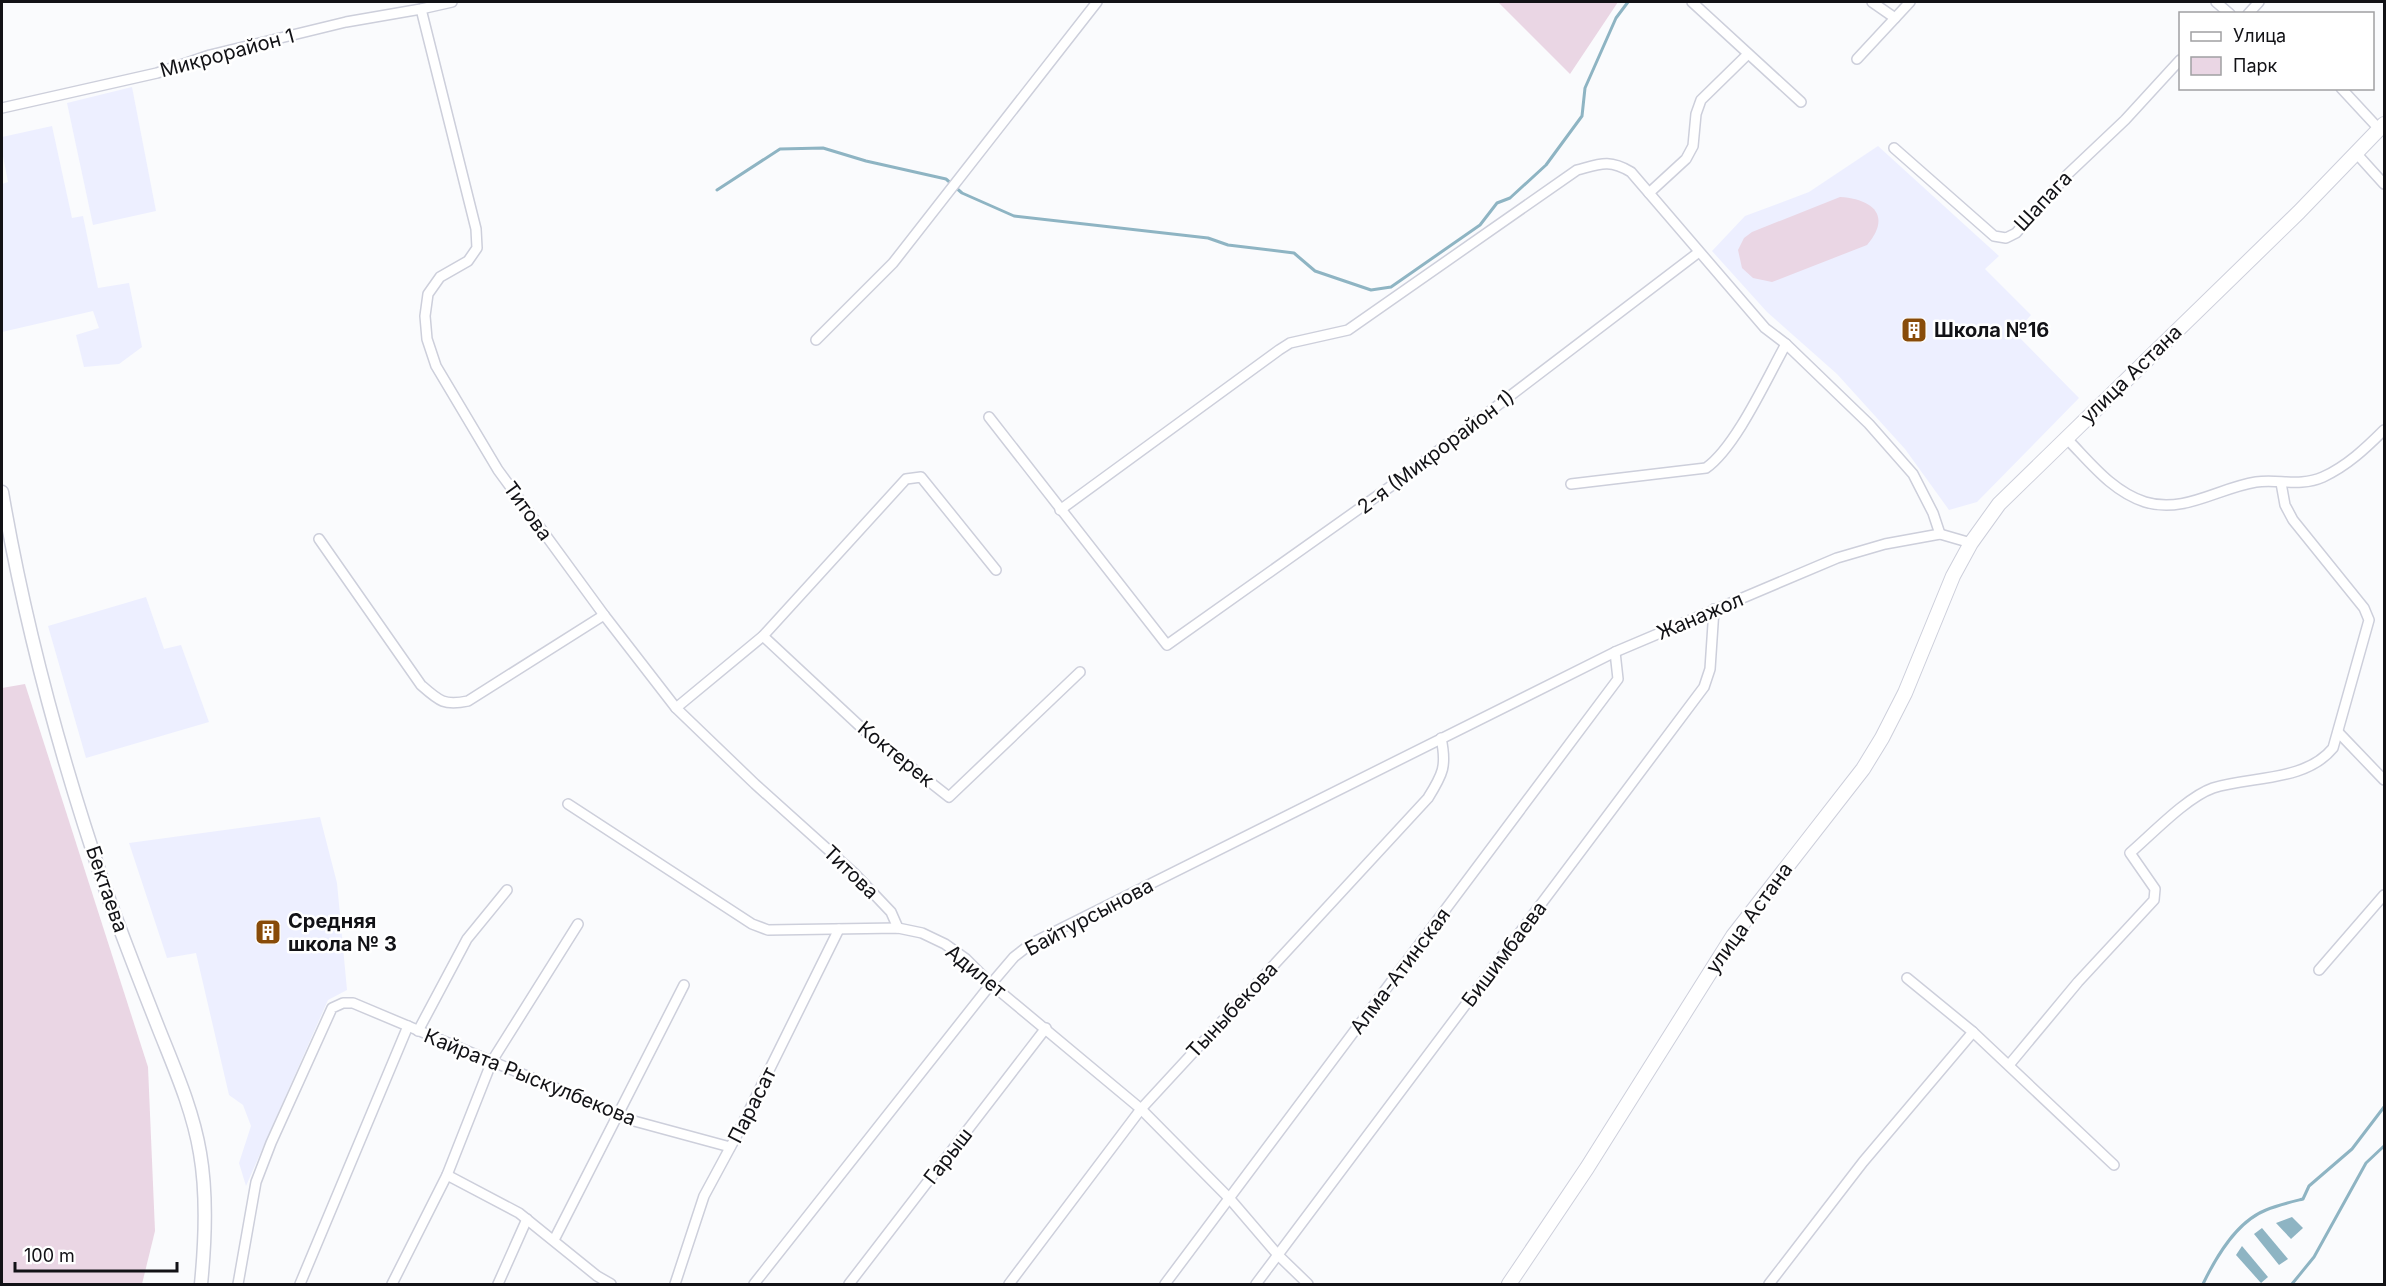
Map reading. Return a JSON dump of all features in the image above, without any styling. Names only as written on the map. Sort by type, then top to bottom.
[{"type":"main road","name":"улица Астана","points":[[1509,1284],[1587,1168],[1733,936],[1863,769],[1905,693],[1953,576],[1971,543],[1999,504],[2299,212],[2382,127]]},
{"type":"main road","name":"улица Астана","points":[[1971,543],[2260,258],[2299,212]]},
{"type":"street","name":"Микрорайон 1","points":[[2,108],[157,73],[210,55],[346,22],[452,2]]},
{"type":"street","points":[[816,340],[893,262],[1097,2]]},
{"type":"street","points":[[1692,2],[1801,102]]},
{"type":"street","points":[[1872,2],[1895,18]]},
{"type":"street","points":[[1857,59],[1910,2]]},
{"type":"street","name":"Титова","points":[[421,9],[476,229],[477,248],[468,261],[440,277],[428,294],[425,316],[428,347],[436,366],[498,470],[604,615],[676,708],[755,784],[855,873],[891,912],[898,928]]},
{"type":"street","points":[[1649,193],[1686,159],[1693,146],[1696,114],[1701,100],[1748,54]]},
{"type":"street","name":"Шапага","points":[[1894,148],[1994,236],[2006,238],[2016,233],[2069,172],[2125,120],[2179,62]]},
{"type":"street","points":[[2342,90],[2382,127]]},
{"type":"street","points":[[2356,153],[2385,184]]},
{"type":"street","points":[[989,417],[1060,510],[1290,343],[1348,330],[1577,170],[1617,164],[1631,172],[1765,328],[1786,344],[1869,424],[1913,474],[1941,534]]},
{"type":"street","name":"2-я (Микрорайон 1)","points":[[1060,510],[1167,645],[1401,479],[1699,252]]},
{"type":"street","points":[[1571,484],[1706,468],[1717,460],[1731,441],[1786,344]]},
{"type":"street","points":[[2071,443],[2113,486],[2144,502],[2169,507],[2257,482],[2301,483],[2323,477],[2363,452],[2385,430]]},
{"type":"street","points":[[676,708],[763,636],[906,479],[921,477],[996,570]]},
{"type":"street","points":[[2009,1065],[2078,982],[2154,900],[2154,889],[2130,853],[2193,799],[2213,788],[2273,778],[2323,760],[2333,748],[2369,620],[2364,608],[2293,520],[2285,505],[2281,483]]},
{"type":"street","name":"Бектаева","points":[[2,492],[25,612],[76,795],[132,962],[188,1102],[200,1154],[203,1197],[201,1284]]},
{"type":"street","name":"Жанажол","points":[[1441,738],[1616,652],[1837,558],[1885,544],[1941,534],[1971,543]]},
{"type":"street","points":[[319,539],[421,685],[438,700],[451,705],[468,701],[604,615]]},
{"type":"street","name":"Бишимбаева","points":[[1256,1284],[1704,687],[1710,669],[1714,609]]},
{"type":"street","name":"Коктерек","points":[[763,636],[865,731],[949,797],[1080,672]]},
{"type":"street","name":"Алма-Атинская","points":[[1165,1284],[1618,679],[1616,652]]},
{"type":"street","points":[[2338,732],[2385,780]]},
{"type":"street","name":"Байтурсынова","points":[[754,1284],[1014,957],[1032,943],[1441,738]]},
{"type":"street","name":"Тыныбекова","points":[[1009,1284],[1141,1109],[1428,798],[1441,777],[1445,756],[1441,738]]},
{"type":"street","name":"Адилет","points":[[568,804],[752,924],[768,930],[898,928],[922,933],[945,945],[966,959],[991,984],[1141,1109],[1230,1198],[1278,1255],[1308,1284]]},
{"type":"street","points":[[418,1030],[467,939],[507,890]]},
{"type":"street","points":[[2319,970],[2385,895]]},
{"type":"street","points":[[393,1284],[447,1175],[492,1061],[578,924]]},
{"type":"street","name":"Парасат","points":[[675,1284],[704,1196],[839,929]]},
{"type":"street","points":[[1907,978],[1973,1032],[2114,1165]]},
{"type":"street","points":[[554,1240],[684,985]]},
{"type":"street","name":"Кайрата Рыскулбекова","points":[[238,1284],[256,1182],[271,1143],[332,1008],[343,1003],[353,1003],[634,1121],[730,1147]]},
{"type":"street","points":[[300,1284],[408,1026]]},
{"type":"street","name":"Гарыш","points":[[849,1284],[1046,1028]]},
{"type":"street","points":[[1769,1284],[1863,1162],[1973,1032]]},
{"type":"street","points":[[447,1175],[527,1219],[597,1276],[611,1284]]},
{"type":"street","points":[[498,1284],[527,1219]]},
{"type":"shaded area","points":[[132,87],[156,211],[93,225],[67,103]]},
{"type":"shaded area","points":[[52,126],[72,218],[83,216],[98,288],[129,283],[142,347],[119,364],[84,367],[76,335],[99,328],[93,311],[2,332],[2,184],[8,182],[2,151],[2,137]]},
{"type":"shaded area","points":[[1878,146],[1999,256],[1985,269],[2031,315],[2015,333],[2079,398],[1977,502],[1949,510],[1905,449],[1837,374],[1767,312],[1712,251],[1745,216],[1809,192]]},
{"type":"shaded area","points":[[146,597],[164,649],[181,645],[209,722],[86,758],[48,626]]},
{"type":"shaded area","points":[[320,817],[337,883],[347,990],[328,1000],[246,1186],[239,1163],[251,1126],[243,1105],[229,1095],[196,953],[167,958],[129,843]]},
{"type":"green space","points":[[1498,2],[1618,2],[1570,74]]},
{"type":"green space","points":[[1840,197],[1862,201],[1875,211],[1878,226],[1867,245],[1772,282],[1753,278],[1742,268],[1738,250],[1744,238],[1752,232]]},
{"type":"green space","points":[[25,684],[148,1067],[155,1231],[142,1284],[2,1284],[2,688]]},
{"type":"water","points":[[2292,1217],[2303,1228],[2291,1239],[2276,1223]]},
{"type":"water","points":[[2262,1228],[2288,1259],[2279,1265],[2254,1234]]},
{"type":"water","points":[[2242,1246],[2268,1277],[2261,1283],[2236,1255]]},
{"type":"waterway","points":[[717,190],[780,149],[823,148],[866,161],[946,179],[962,193],[1014,216],[1208,238],[1228,245],[1294,253],[1315,271],[1371,290],[1391,287],[1480,225],[1497,203],[1510,198],[1546,165],[1582,116],[1585,88],[1616,18],[1628,2]]},
{"type":"waterway","points":[[2203,1284],[2228,1241],[2245,1223],[2266,1210],[2303,1199],[2309,1186],[2352,1149],[2384,1107]]},
{"type":"waterway","points":[[2292,1284],[2314,1257],[2366,1163],[2384,1146]]},
{"type":"place","name":"Школа №16","points":[[1914,330]]},
{"type":"place","name":"Средняя школа № 3","points":[[268,932]]}]
